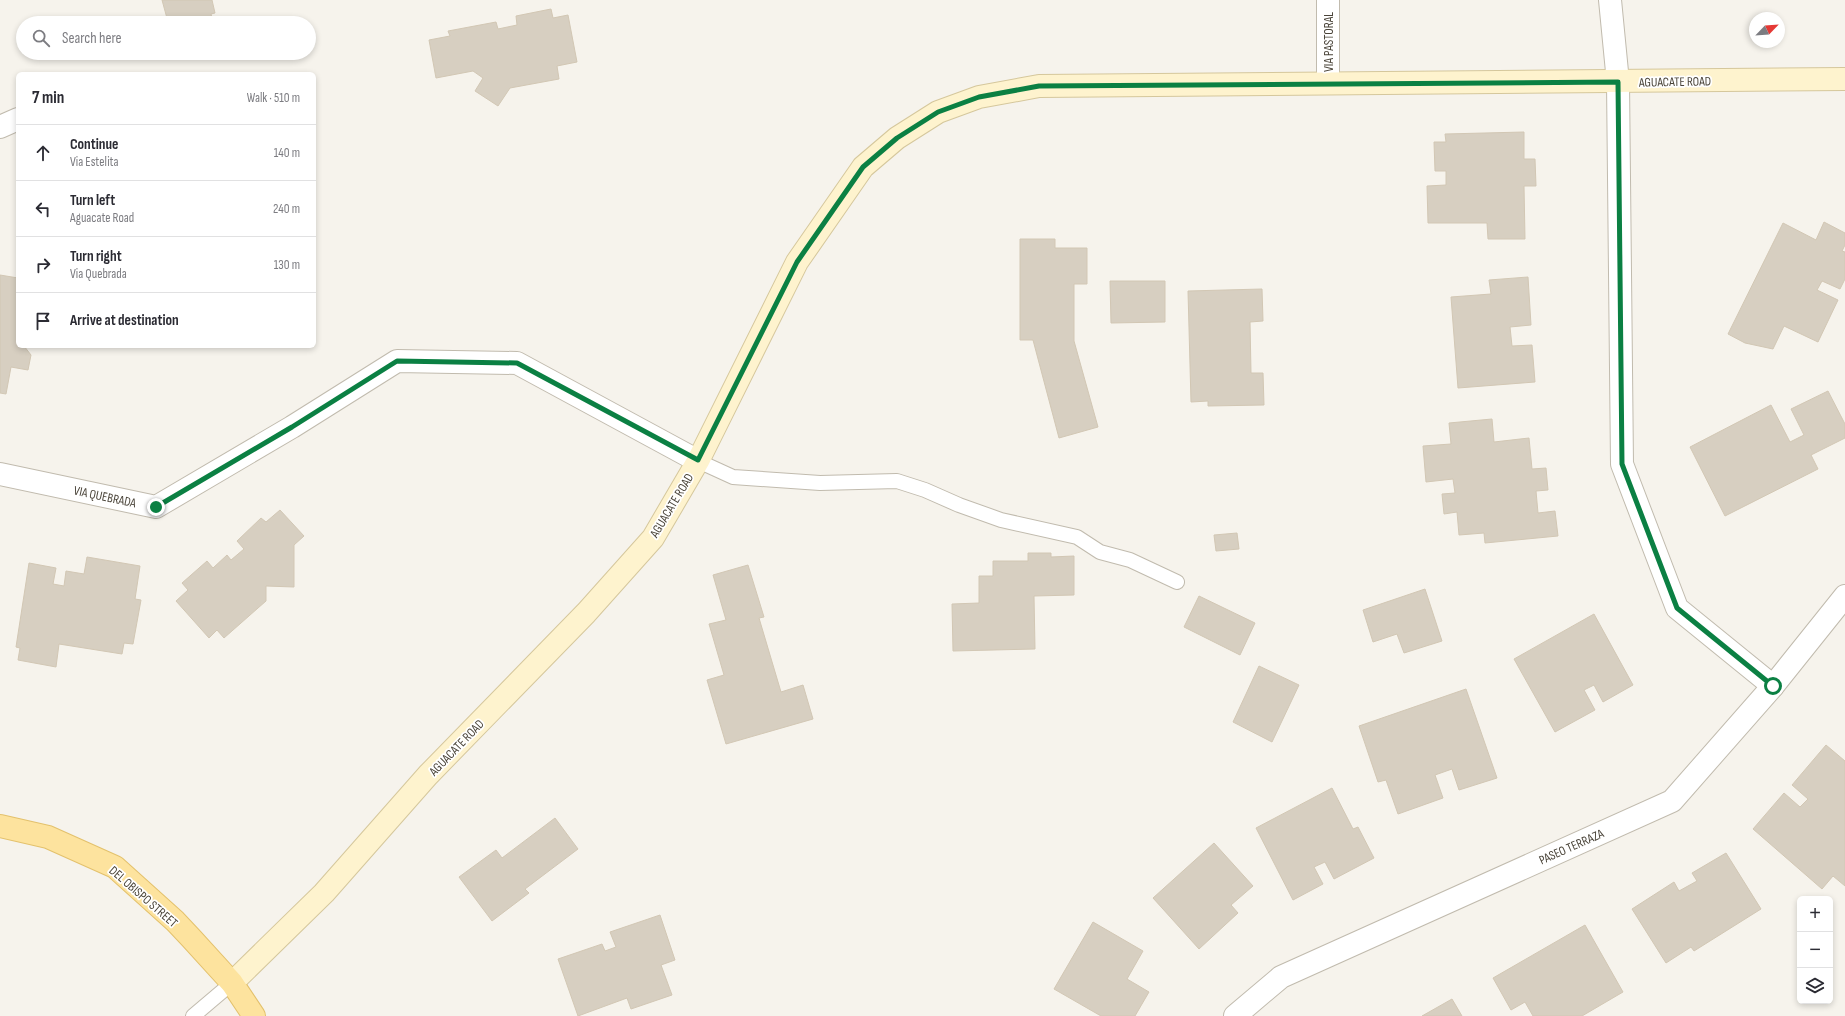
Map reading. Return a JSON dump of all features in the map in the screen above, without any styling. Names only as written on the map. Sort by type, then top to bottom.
[{"type":"main road","name":"DEL OBISPO STREET","points":[[0,826],[48,837],[115,867],[175,921],[232,983],[254,1016]]},
{"type":"street","name":"VIA PASTORAL","points":[[1328,0],[1328,83]]},
{"type":"street","points":[[1610,0],[1618,82],[1622,464],[1677,608],[1773,686]]},
{"type":"street","name":"AGUACATE ROAD","points":[[232,983],[324,893],[428,775],[591,607],[653,538],[698,460],[797,262],[863,167],[897,138],[938,112],[979,97],[1039,86],[1845,79]]},
{"type":"street","points":[[0,127],[16,120]]},
{"type":"street","name":"VIA QUEBRADA","points":[[0,474],[156,507],[292,427],[397,361],[517,363],[698,460]]},
{"type":"street","name":"PASEO TERRAZA","points":[[1235,1016],[1280,977],[1672,801],[1773,686],[1845,596]]},
{"type":"lane","points":[[698,460],[733,477],[820,483],[897,481],[925,490],[959,505],[1001,520],[1077,537],[1100,552],[1130,560],[1177,582]]},
{"type":"lane","points":[[193,1016],[232,983]]},
{"type":"building","points":[[162,0],[212,0],[215,13],[211,14],[211,16],[166,16]]},
{"type":"building","points":[[551,9],[553,18],[568,15],[577,62],[557,66],[559,79],[510,88],[498,106],[475,91],[483,78],[473,71],[436,78],[429,40],[450,36],[448,31],[496,22],[498,29],[517,25],[516,16]]},
{"type":"building","points":[[1524,132],[1524,159],[1535,159],[1536,186],[1524,186],[1525,239],[1488,239],[1487,223],[1428,223],[1427,186],[1446,185],[1446,171],[1435,171],[1434,142],[1446,142],[1445,134]]},
{"type":"building","points":[[1824,222],[1845,233],[1845,245],[1842,251],[1845,252],[1845,279],[1840,289],[1822,281],[1817,290],[1838,300],[1818,342],[1784,326],[1773,349],[1745,343],[1728,334],[1783,223],[1816,240]]},
{"type":"building","points":[[1020,239],[1055,239],[1055,248],[1087,248],[1087,284],[1074,284],[1074,341],[1098,427],[1059,438],[1033,340],[1020,340]]},
{"type":"building","points":[[0,275],[16,278],[16,348],[26,348],[31,355],[28,370],[11,367],[6,394],[0,393]]},
{"type":"building","points":[[1528,277],[1531,325],[1510,327],[1512,346],[1532,345],[1535,382],[1458,388],[1451,297],[1491,294],[1489,280]]},
{"type":"building","points":[[1110,281],[1165,281],[1165,322],[1111,323]]},
{"type":"building","points":[[1262,289],[1263,321],[1250,322],[1251,373],[1263,373],[1264,405],[1208,406],[1208,401],[1191,402],[1188,291]]},
{"type":"building","points":[[1828,391],[1845,424],[1845,438],[1811,455],[1818,469],[1725,516],[1690,447],[1771,405],[1790,442],[1804,435],[1791,409]]},
{"type":"building","points":[[1492,419],[1494,442],[1529,438],[1532,469],[1546,468],[1548,490],[1536,491],[1538,513],[1555,511],[1558,536],[1485,543],[1484,533],[1459,535],[1457,512],[1444,514],[1442,494],[1455,493],[1453,479],[1426,482],[1423,446],[1451,444],[1449,423]]},
{"type":"building","points":[[280,510],[304,536],[294,545],[294,587],[266,586],[266,601],[224,638],[217,630],[209,638],[176,601],[188,590],[182,583],[207,561],[213,568],[227,555],[231,560],[244,549],[237,541],[261,518],[266,522]]},
{"type":"building","points":[[1237,533],[1239,549],[1216,551],[1214,535]]},
{"type":"building","points":[[1028,553],[1051,553],[1051,557],[1074,556],[1074,595],[1034,596],[1035,649],[953,651],[952,604],[979,603],[979,576],[993,576],[993,561],[1028,561]]},
{"type":"building","points":[[87,557],[140,566],[135,599],[141,600],[133,644],[124,643],[122,654],[59,644],[56,667],[18,660],[20,648],[16,647],[29,563],[56,568],[53,584],[64,586],[66,571],[84,574]]},
{"type":"building","points":[[748,565],[764,617],[759,618],[781,692],[803,685],[813,719],[726,744],[707,680],[724,675],[709,624],[726,620],[713,575]]},
{"type":"building","points":[[1425,589],[1442,641],[1404,653],[1397,634],[1373,642],[1363,610]]},
{"type":"building","points":[[1199,596],[1255,623],[1240,655],[1184,627]]},
{"type":"building","points":[[1594,614],[1633,685],[1603,702],[1594,685],[1584,690],[1595,710],[1555,732],[1514,659]]},
{"type":"building","points":[[1259,666],[1299,685],[1272,742],[1233,722]]},
{"type":"building","points":[[1466,689],[1497,778],[1459,790],[1452,769],[1435,775],[1443,798],[1398,814],[1386,780],[1378,782],[1359,726]]},
{"type":"building","points":[[1826,745],[1845,761],[1845,886],[1833,876],[1822,889],[1753,829],[1784,793],[1800,807],[1808,799],[1792,785]]},
{"type":"building","points":[[1332,788],[1353,829],[1358,827],[1374,858],[1334,879],[1325,862],[1314,867],[1323,884],[1293,900],[1256,828]]},
{"type":"building","points":[[555,818],[578,849],[525,889],[529,893],[492,921],[459,877],[496,850],[502,858]]},
{"type":"building","points":[[1214,843],[1253,886],[1231,905],[1238,913],[1199,949],[1153,898]]},
{"type":"building","points":[[1726,853],[1761,909],[1694,951],[1691,947],[1666,963],[1632,909],[1674,882],[1679,891],[1697,881],[1692,873]]},
{"type":"building","points":[[660,915],[675,960],[661,965],[672,995],[631,1009],[627,998],[578,1016],[558,959],[602,944],[605,951],[616,947],[610,932]]},
{"type":"building","points":[[1093,922],[1143,951],[1127,979],[1149,992],[1135,1016],[1101,1016],[1054,989]]},
{"type":"building","points":[[1585,925],[1623,992],[1582,1016],[1533,1016],[1525,1002],[1511,1010],[1493,978]]},
{"type":"building","points":[[1452,999],[1462,1016],[1422,1016]]},
{"type":"route","points":[[156,507],[292,427],[397,361],[517,363],[698,460],[797,262],[863,167],[897,138],[938,112],[979,97],[1039,86],[1618,82],[1622,464],[1677,608],[1773,686]]}]
